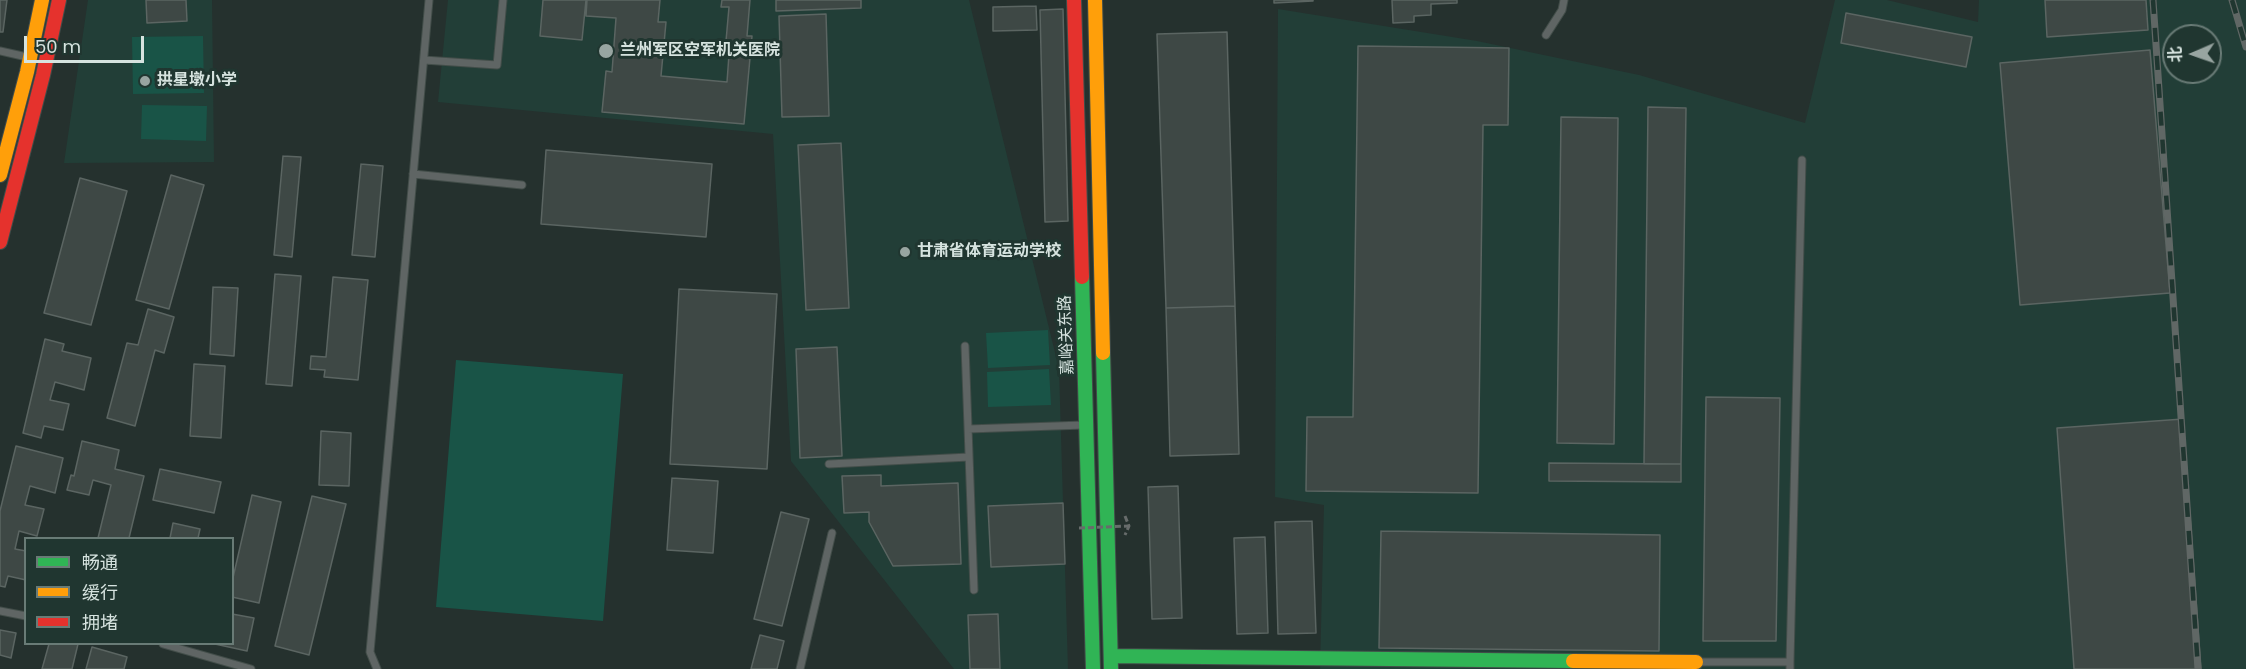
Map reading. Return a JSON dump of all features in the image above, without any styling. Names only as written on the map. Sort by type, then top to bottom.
[{"type":"main road","points":[[0,175],[42,0]]},
{"type":"main road","points":[[0,242],[43,75],[59,0]]},
{"type":"main road","name":"嘉峪关东路","points":[[1074,0],[1093,669]]},
{"type":"main road","points":[[1095,0],[1112,662],[1696,662]]},
{"type":"lane","points":[[377,669],[370,652],[429,0]]},
{"type":"lane","points":[[424,60],[497,65],[503,0]]},
{"type":"lane","points":[[1546,35],[1562,10],[1564,0]]},
{"type":"lane","points":[[0,51],[30,57]]},
{"type":"lane","points":[[1696,662],[1790,666],[1802,160]]},
{"type":"lane","points":[[414,174],[522,185]]},
{"type":"lane","points":[[965,346],[974,590]]},
{"type":"lane","points":[[968,429],[1086,425]]},
{"type":"lane","points":[[829,464],[969,457]]},
{"type":"lane","points":[[800,669],[832,533]]},
{"type":"lane","points":[[0,611],[24,616]]},
{"type":"lane","points":[[167,645],[251,669]]},
{"type":"path","points":[[1079,528],[1129,526]]},
{"type":"shaded area","name":"拱星墩小学","points":[[88,0],[212,0],[214,162],[64,163]]},
{"type":"shaded area","name":"甘肃省体育运动学校","points":[[448,0],[969,0],[1059,369],[1068,669],[954,669],[791,461],[773,134],[438,102]]},
{"type":"shaded area","points":[[1835,0],[1887,0],[1978,22],[1979,0],[2246,0],[2246,669],[1320,669],[1324,505],[1275,497],[1278,9],[1477,41],[1639,75],[1805,123]]},
{"type":"green space","points":[[203,36],[204,93],[133,94],[132,37]]},
{"type":"green space","points":[[142,105],[207,106],[206,141],[141,139]]},
{"type":"green space","points":[[1048,330],[1050,365],[988,368],[986,333]]},
{"type":"green space","points":[[456,360],[623,374],[603,621],[436,607]]},
{"type":"green space","points":[[1049,369],[1051,405],[988,407],[987,372]]},
{"type":"building","points":[[0,0],[7,0],[3,32],[0,32]]},
{"type":"building","points":[[146,0],[186,0],[187,21],[147,23]]},
{"type":"building","points":[[543,0],[586,0],[582,40],[540,36]]},
{"type":"building","points":[[587,0],[660,0],[658,22],[666,22],[661,76],[727,82],[730,41],[726,41],[729,7],[721,7],[722,0],[750,0],[747,36],[752,36],[744,124],[602,112],[606,71],[612,72],[616,18],[586,16]]},
{"type":"building","points":[[776,0],[861,0],[861,8],[776,11]]},
{"type":"building","points":[[1274,0],[1313,0],[1313,1],[1274,3]]},
{"type":"building","points":[[1392,0],[1457,0],[1457,3],[1431,4],[1431,15],[1414,16],[1414,22],[1393,23]]},
{"type":"building","points":[[2045,0],[2146,0],[2148,30],[2047,37]]},
{"type":"building","points":[[1036,6],[1037,30],[993,31],[993,7]]},
{"type":"building","points":[[1063,9],[1068,221],[1045,222],[1040,10]]},
{"type":"building","points":[[1846,13],[1972,37],[1966,67],[1841,43]]},
{"type":"building","points":[[826,14],[829,116],[782,117],[779,16]]},
{"type":"building","points":[[1227,32],[1235,306],[1166,308],[1157,34]]},
{"type":"building","points":[[1358,46],[1509,48],[1508,125],[1483,125],[1478,493],[1306,491],[1307,417],[1353,417]]},
{"type":"building","points":[[2150,50],[2170,293],[2020,305],[2000,63]]},
{"type":"building","points":[[1648,107],[1686,108],[1681,464],[1644,464]]},
{"type":"building","points":[[1561,117],[1618,118],[1614,444],[1557,443]]},
{"type":"building","points":[[841,143],[849,308],[806,310],[798,145]]},
{"type":"building","points":[[546,150],[712,164],[706,237],[541,224]]},
{"type":"building","points":[[283,156],[301,157],[292,257],[274,255]]},
{"type":"building","points":[[361,164],[383,166],[375,257],[352,255]]},
{"type":"building","points":[[171,175],[204,185],[169,309],[136,300]]},
{"type":"building","points":[[80,178],[127,191],[91,325],[44,313]]},
{"type":"building","points":[[275,274],[301,276],[292,386],[266,384]]},
{"type":"building","points":[[333,277],[368,280],[358,380],[324,377],[325,370],[310,369],[311,356],[326,357]]},
{"type":"building","points":[[213,287],[238,288],[234,356],[210,354]]},
{"type":"building","points":[[679,289],[777,294],[767,469],[670,464]]},
{"type":"building","points":[[1235,306],[1239,454],[1170,456],[1166,308]]},
{"type":"building","points":[[148,309],[174,317],[164,353],[155,350],[135,426],[107,418],[127,343],[138,345]]},
{"type":"building","points":[[45,339],[64,344],[62,351],[91,358],[84,390],[55,382],[50,400],[69,404],[63,430],[44,426],[41,438],[23,433]]},
{"type":"building","points":[[837,347],[842,456],[800,458],[796,349]]},
{"type":"building","points":[[194,364],[225,366],[221,438],[190,436]]},
{"type":"building","points":[[1706,397],[1780,398],[1776,641],[1703,641]]},
{"type":"building","points":[[2183,419],[2201,669],[2074,669],[2057,428]]},
{"type":"building","points":[[321,431],[351,433],[349,486],[319,485]]},
{"type":"building","points":[[82,441],[119,450],[115,469],[144,476],[129,537],[98,537],[111,485],[93,480],[89,495],[67,490],[71,475],[74,476]]},
{"type":"building","points":[[16,446],[63,458],[55,493],[30,486],[25,505],[44,509],[37,536],[19,531],[15,549],[24,551],[24,580],[8,576],[5,587],[0,586],[0,511]]},
{"type":"building","points":[[1549,463],[1681,464],[1681,482],[1549,481]]},
{"type":"building","points":[[160,469],[221,482],[214,513],[153,500]]},
{"type":"building","points":[[881,475],[881,486],[958,483],[961,564],[893,566],[869,522],[869,512],[844,513],[842,476]]},
{"type":"building","points":[[672,478],[718,481],[713,553],[667,550]]},
{"type":"building","points":[[1178,486],[1182,618],[1152,619],[1148,487]]},
{"type":"building","points":[[252,495],[281,502],[259,603],[234,597],[234,573]]},
{"type":"building","points":[[312,496],[346,504],[309,655],[275,646]]},
{"type":"building","points":[[1063,503],[1065,564],[991,567],[988,506]]},
{"type":"building","points":[[781,512],[809,519],[782,626],[754,619]]},
{"type":"building","points":[[1312,521],[1316,633],[1278,634],[1275,522]]},
{"type":"building","points":[[173,523],[200,529],[198,537],[170,537]]},
{"type":"building","points":[[1381,531],[1660,535],[1659,651],[1379,648]]},
{"type":"building","points":[[1265,537],[1268,633],[1237,634],[1234,538]]},
{"type":"building","points":[[234,614],[254,618],[247,651],[220,645],[234,645]]},
{"type":"building","points":[[998,614],[1000,669],[970,669],[968,615]]},
{"type":"building","points":[[0,630],[16,633],[11,658],[0,655]]},
{"type":"building","points":[[760,635],[784,641],[777,669],[751,669]]},
{"type":"building","points":[[49,645],[78,645],[72,669],[42,669]]},
{"type":"building","points":[[92,647],[127,657],[124,669],[86,669]]},
{"type":"railway","points":[[2153,0],[2198,669]]},
{"type":"railway","points":[[2232,0],[2246,47]]},
{"type":"traffic: fast","points":[[1082,277],[1093,669]]},
{"type":"traffic: fast","points":[[1103,353],[1111,669]]},
{"type":"traffic: fast","points":[[1112,656],[1573,661]]},
{"type":"traffic: slow","points":[[0,175],[27,72],[42,0]]},
{"type":"traffic: slow","points":[[1095,0],[1103,353]]},
{"type":"traffic: slow","points":[[1573,661],[1696,662]]},
{"type":"traffic: jam","points":[[0,242],[43,75],[59,0]]},
{"type":"traffic: jam","points":[[1074,0],[1082,277]]},
{"type":"place","name":"兰州军区空军机关医院","points":[[606,51]]},
{"type":"place","name":"拱星墩小学","points":[[145,81]]},
{"type":"place","name":"甘肃省体育运动学校","points":[[905,252]]}]
